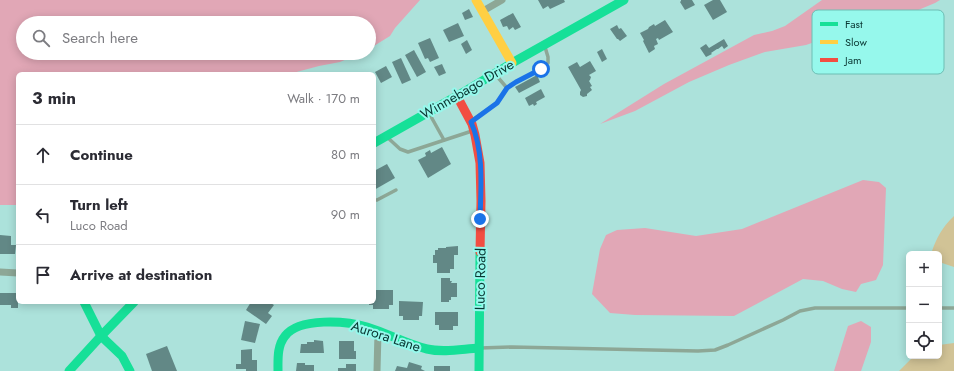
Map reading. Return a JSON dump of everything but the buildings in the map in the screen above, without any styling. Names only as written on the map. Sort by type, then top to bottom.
[{"type":"street","points":[[476,0],[512,63]]},
{"type":"street","points":[[483,11],[502,0]]},
{"type":"street","name":"Winnebago Drive","points":[[376,142],[544,44],[624,0]]},
{"type":"street","name":"Luco Road","points":[[457,96],[472,126],[479,154],[481,181],[479,371]]},
{"type":"street","points":[[0,272],[16,273]]},
{"type":"street","points":[[85,304],[101,336],[122,356],[130,371]]},
{"type":"street","points":[[69,371],[132,304]]},
{"type":"street","name":"Aurora Lane","points":[[278,371],[279,354],[285,336],[298,325],[310,323],[351,324],[365,327],[418,347],[431,350],[438,351],[479,348]]},
{"type":"street","points":[[377,371],[378,332]]},
{"type":"lane","points":[[386,136],[400,149],[408,152],[444,140],[472,126],[497,103],[507,88],[541,69],[548,63],[548,57],[544,44]]},
{"type":"lane","points":[[494,73],[507,88]]},
{"type":"lane","points":[[429,112],[444,140]]},
{"type":"lane","points":[[376,200],[396,190]]},
{"type":"lane","points":[[479,348],[512,347],[698,351],[715,350],[800,311],[815,308],[906,308]]},
{"type":"lane","points":[[942,308],[954,308]]},
{"type":"shaded area","points":[[0,0],[420,0],[395,28],[390,36],[376,45],[376,16],[16,16],[16,60],[345,60],[296,72],[16,72],[16,205],[0,205]]},
{"type":"shaded area","points":[[822,0],[940,0],[918,10],[812,10],[812,43],[765,52],[729,65],[689,82],[635,111],[600,124],[664,84],[754,35],[785,26]]},
{"type":"shaded area","points":[[863,180],[879,182],[886,188],[883,265],[876,280],[861,284],[856,292],[842,289],[823,281],[803,279],[734,316],[635,315],[610,313],[592,294],[600,249],[606,235],[617,230],[645,228],[696,236],[742,229]]},
{"type":"shaded area","points":[[954,216],[954,267],[942,263],[942,251],[932,251],[946,224]]},
{"type":"shaded area","points":[[861,321],[871,327],[871,342],[861,371],[834,371],[848,326]]},
{"type":"shaded area","points":[[954,343],[954,371],[899,371],[911,359],[942,359],[942,345]]},
{"type":"traffic: fast","points":[[376,142],[624,0]]},
{"type":"traffic: fast","points":[[479,371],[480,252]]},
{"type":"traffic: fast","points":[[85,304],[101,336],[122,356],[130,371]]},
{"type":"traffic: fast","points":[[69,371],[132,304]]},
{"type":"traffic: fast","points":[[278,371],[279,348],[282,340],[292,330],[312,323],[336,322],[367,327],[419,347],[433,350],[446,351],[479,348]]},
{"type":"traffic: slow","points":[[476,0],[512,63]]},
{"type":"traffic: jam","points":[[457,96],[472,124],[480,163],[480,252]]},
{"type":"route","points":[[480,219],[480,163],[471,122],[497,103],[507,88],[541,69]]}]
